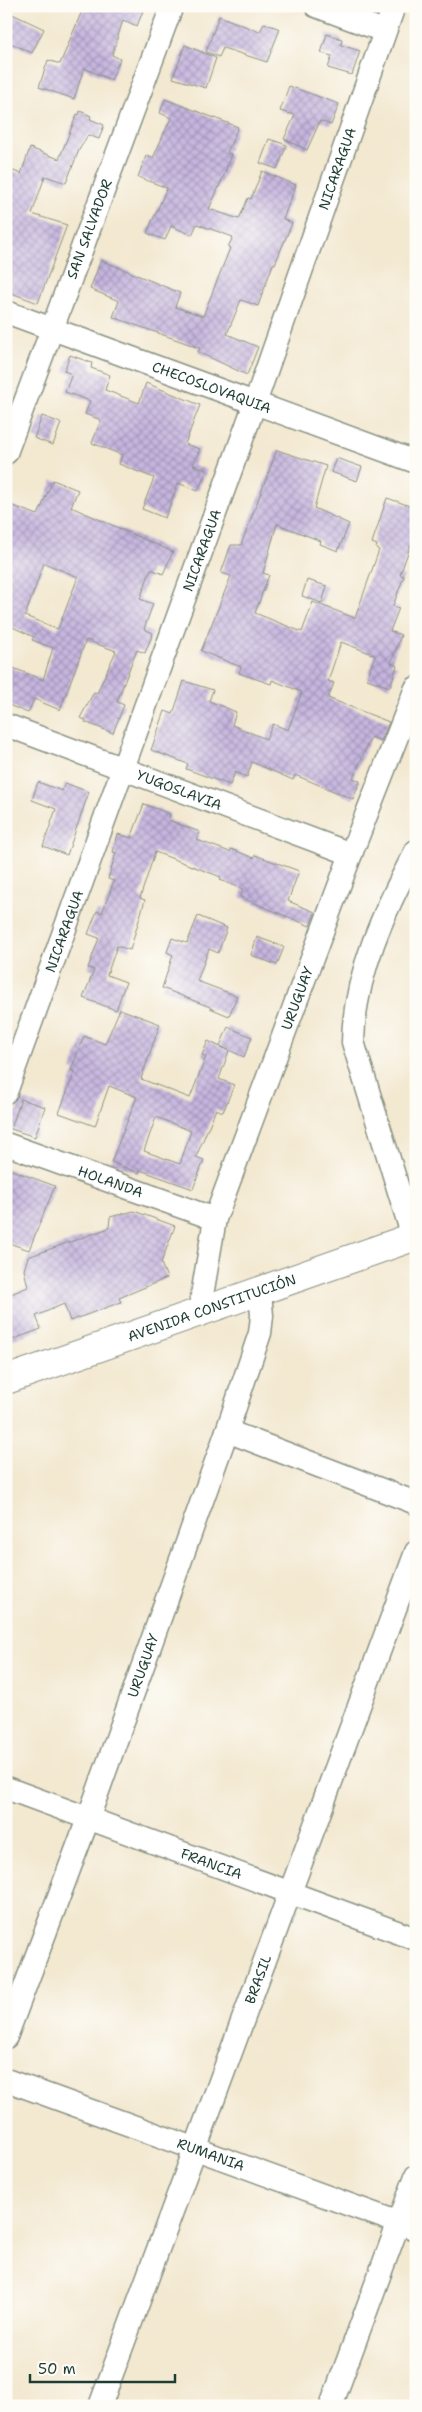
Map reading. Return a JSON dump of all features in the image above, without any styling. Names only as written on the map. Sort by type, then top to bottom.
[{"type":"main road","name":"AVENIDA CONSTITUCIÓN","points":[[6,1380],[414,1236]]},
{"type":"street","name":"SAN SALVADOR","points":[[6,453],[172,6]]},
{"type":"street","points":[[316,6],[384,31]]},
{"type":"street","name":"NICARAGUA","points":[[6,1092],[255,403],[394,6]]},
{"type":"street","name":"CHECOSLOVAQUIA","points":[[6,312],[416,462]]},
{"type":"street","name":"URUGUAY","points":[[199,1313],[215,1219],[351,854],[416,688]]},
{"type":"street","name":"YUGOSLAVIA","points":[[6,725],[351,854]]},
{"type":"street","points":[[414,1236],[353,1042],[354,1019],[382,916],[416,850]]},
{"type":"street","name":"HOLANDA","points":[[6,1144],[215,1219]]},
{"type":"street","name":"URUGUAY","points":[[6,2037],[88,1819],[228,1431],[260,1333],[262,1316],[260,1291]]},
{"type":"street","points":[[228,1431],[416,1503]]},
{"type":"street","name":"BRASIL","points":[[100,2406],[416,1552]]},
{"type":"street","name":"FRANCIA","points":[[6,1788],[416,1939]]},
{"type":"street","name":"RUMANIA","points":[[6,2080],[407,2226]]},
{"type":"street","points":[[331,2406],[407,2226],[416,2176]]},
{"type":"building","points":[[84,6],[145,6],[137,26],[123,20],[112,55],[120,59],[111,80],[84,68],[74,99],[39,87],[48,60],[60,64]]},
{"type":"building","points":[[6,11],[44,29],[32,53],[6,41]]},
{"type":"building","points":[[219,16],[260,32],[264,23],[280,29],[267,62],[223,48],[219,57],[206,52]]},
{"type":"building","points":[[327,34],[342,39],[341,45],[360,51],[352,75],[328,68],[332,56],[321,53]]},
{"type":"building","points":[[185,45],[216,58],[206,88],[173,78]]},
{"type":"building","points":[[289,86],[339,104],[331,125],[320,121],[307,150],[284,139],[295,115],[280,111]]},
{"type":"building","points":[[165,99],[238,127],[227,153],[231,154],[225,173],[209,209],[239,219],[248,198],[251,199],[262,171],[296,185],[283,219],[292,223],[275,264],[273,264],[258,306],[241,300],[227,334],[258,347],[247,375],[198,352],[200,348],[113,317],[119,301],[90,289],[101,260],[180,293],[175,307],[203,316],[230,248],[228,247],[233,237],[197,224],[192,235],[171,226],[165,240],[147,233],[167,188],[138,177],[146,156],[153,158],[171,118],[160,113]]},
{"type":"building","points":[[80,111],[91,116],[90,119],[104,125],[99,139],[88,135],[79,150],[66,183],[45,176],[32,214],[67,225],[38,303],[6,291],[6,168],[21,174],[30,148],[59,159],[77,114],[79,115]]},
{"type":"building","points":[[269,139],[287,145],[277,169],[260,163]]},
{"type":"building","points":[[70,355],[92,363],[91,368],[110,375],[105,390],[139,403],[146,383],[200,405],[185,444],[200,449],[193,465],[207,470],[198,491],[178,483],[165,518],[142,509],[154,478],[119,464],[122,455],[92,443],[101,420],[85,414],[90,401],[65,392],[72,374],[64,371]]},
{"type":"building","points":[[42,416],[61,423],[53,445],[34,438]]},
{"type":"building","points":[[277,450],[326,466],[314,508],[349,524],[338,551],[320,544],[321,541],[277,524],[263,573],[269,575],[255,613],[302,632],[313,602],[355,618],[379,550],[376,548],[377,545],[372,543],[387,498],[416,508],[416,530],[400,575],[404,576],[393,606],[399,608],[390,631],[401,635],[391,663],[397,666],[390,687],[367,679],[375,655],[341,642],[328,681],[334,683],[328,698],[389,722],[381,741],[371,737],[353,778],[360,781],[353,799],[295,775],[293,780],[252,762],[247,777],[235,772],[230,785],[186,769],[188,764],[151,750],[165,711],[173,714],[184,681],[213,690],[209,701],[236,712],[232,725],[266,739],[273,724],[288,730],[302,692],[272,680],[271,684],[239,673],[241,667],[201,651],[231,576],[221,573],[231,545],[241,545]]},
{"type":"building","points":[[336,458],[362,467],[357,481],[331,472]]},
{"type":"building","points":[[53,480],[78,490],[71,507],[173,552],[163,574],[151,569],[140,599],[153,604],[144,629],[153,633],[145,653],[137,650],[130,667],[117,702],[124,705],[113,733],[85,722],[86,720],[80,718],[94,692],[97,693],[116,651],[86,640],[60,710],[34,699],[28,713],[6,704],[6,665],[43,680],[53,648],[32,640],[34,637],[6,624],[6,514],[10,505],[38,515]],"holes":[[[44,563],[78,577],[58,629],[25,616]]]},
{"type":"building","points":[[307,580],[327,586],[322,603],[302,596]]},
{"type":"building","points":[[38,782],[62,791],[65,783],[89,792],[67,855],[43,846],[56,809],[32,800]]},
{"type":"building","points":[[144,804],[170,814],[168,820],[200,832],[197,840],[230,852],[231,849],[254,858],[255,855],[299,871],[288,901],[315,912],[310,926],[240,897],[243,889],[220,880],[221,877],[155,852],[140,898],[145,900],[130,950],[117,946],[107,975],[126,982],[116,1010],[83,998],[94,970],[88,968],[99,938],[88,934],[97,911],[102,913],[114,881],[108,879],[116,853],[113,852],[118,834],[131,838]]},
{"type":"building","points":[[198,916],[227,928],[218,953],[209,949],[197,981],[237,996],[229,1016],[162,988],[173,955],[167,952],[172,938],[187,943]]},
{"type":"building","points":[[257,937],[284,947],[277,965],[251,955]]},
{"type":"building","points":[[120,1009],[160,1024],[141,1079],[190,1098],[206,1057],[202,1055],[208,1041],[229,1051],[219,1079],[234,1085],[223,1112],[216,1109],[196,1157],[204,1160],[193,1189],[140,1170],[139,1173],[111,1162],[137,1097],[109,1086],[95,1126],[59,1113],[75,1071],[71,1070],[84,1036],[105,1044]],"holes":[[[156,1117],[191,1131],[180,1164],[144,1151]]]},
{"type":"building","points":[[228,1027],[252,1037],[244,1057],[220,1046]]},
{"type":"building","points":[[21,1099],[45,1107],[35,1137],[11,1129]]},
{"type":"building","points":[[6,1168],[55,1186],[29,1250],[6,1242]]},
{"type":"building","points":[[134,1211],[175,1226],[161,1263],[167,1278],[119,1298],[121,1302],[70,1321],[64,1304],[36,1316],[41,1329],[6,1342],[6,1296],[28,1287],[24,1270],[28,1257],[109,1228],[110,1217]]}]
